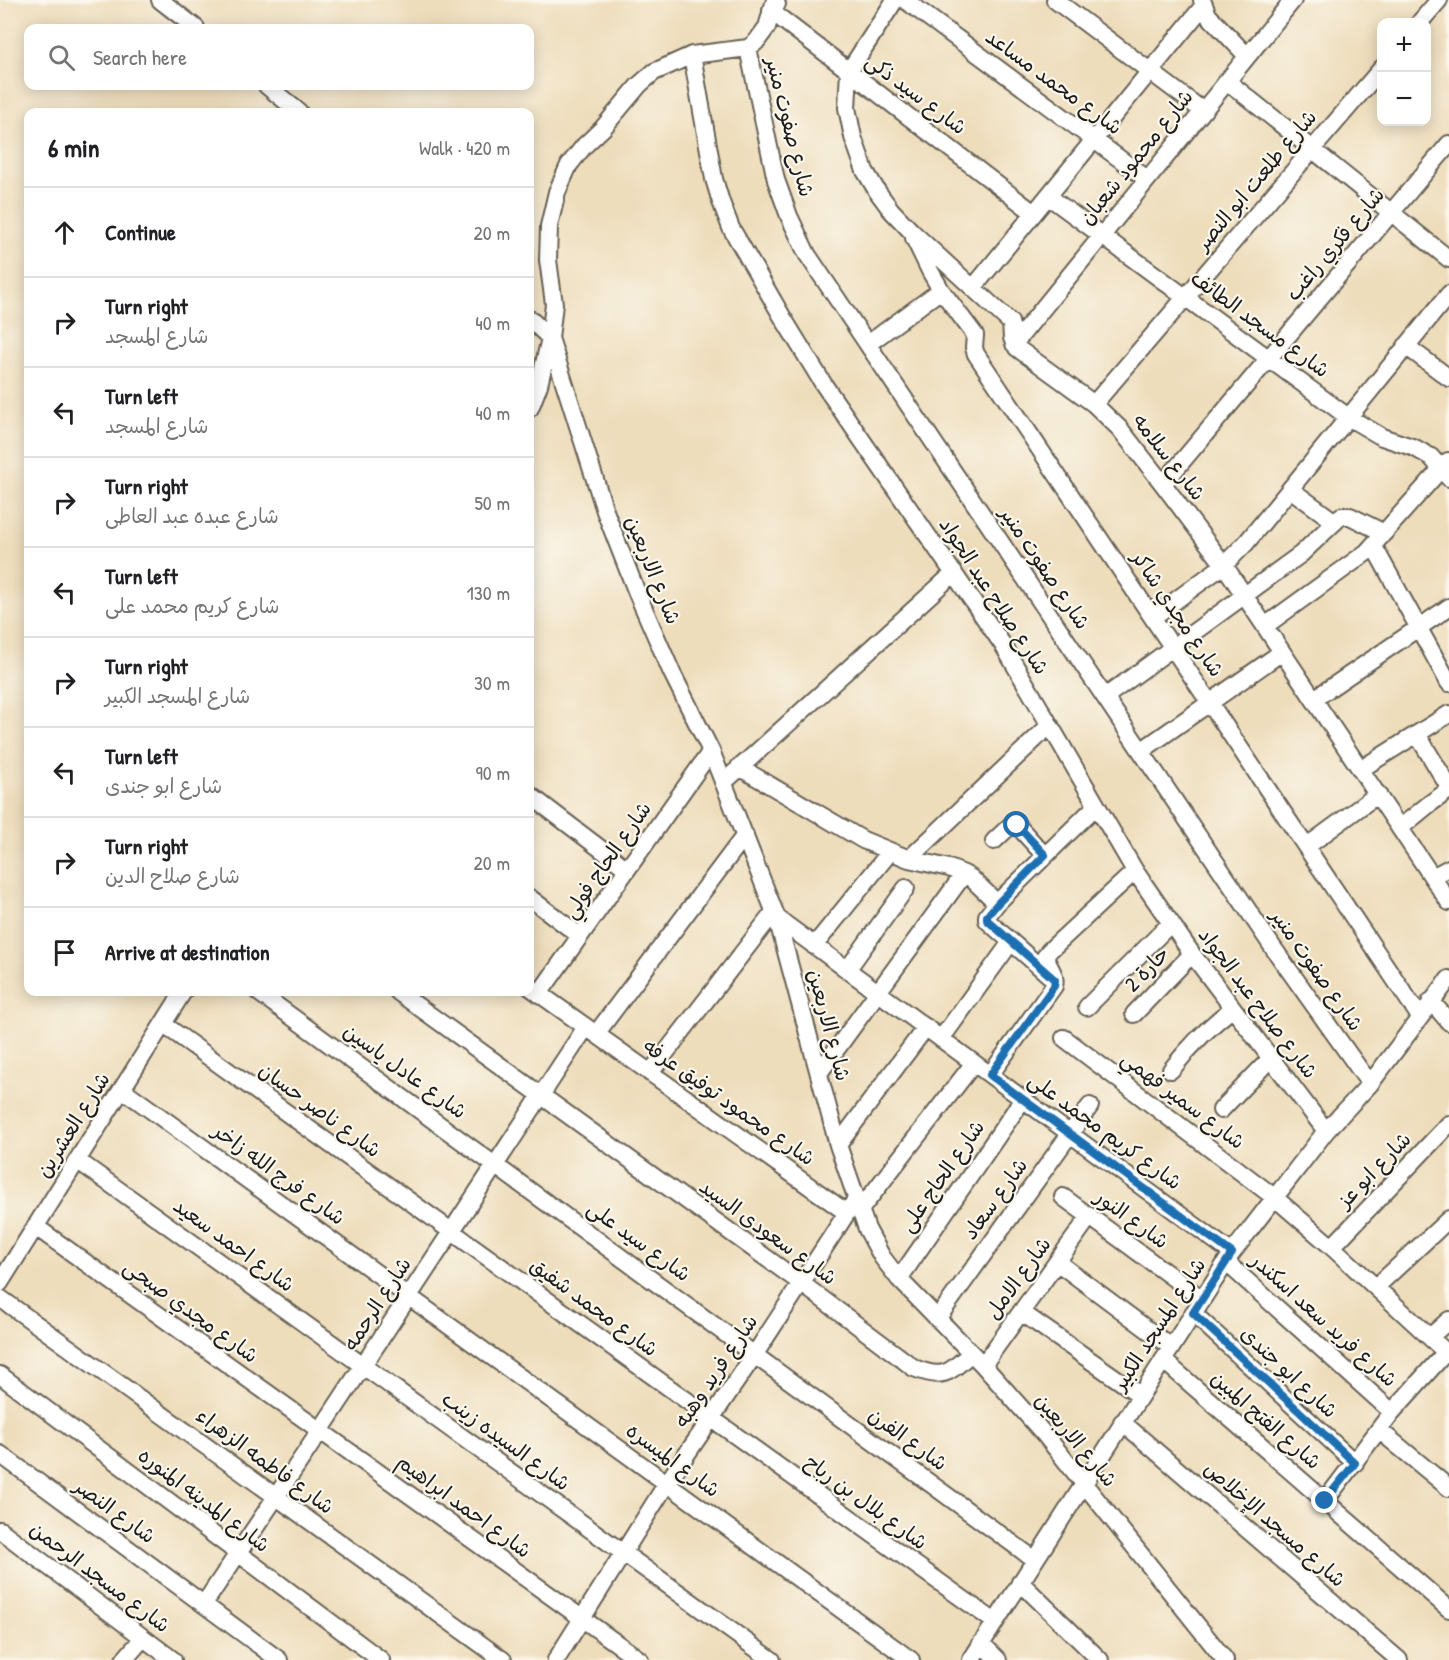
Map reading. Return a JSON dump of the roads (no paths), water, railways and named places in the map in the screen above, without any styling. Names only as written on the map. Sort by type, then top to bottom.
[{"type":"street","points":[[160,0],[191,24]]},
{"type":"street","points":[[895,0],[849,71],[847,108],[853,137],[865,171],[891,210],[1010,322],[1011,338],[1014,344]]},
{"type":"street","name":"شارع محمد مساعد","points":[[905,0],[1147,179]]},
{"type":"street","points":[[1055,0],[1203,111]]},
{"type":"street","name":"شارع محمود شعبان","points":[[1014,344],[1293,0]]},
{"type":"street","points":[[1423,18],[1439,0]]},
{"type":"street","points":[[973,288],[1203,3],[1208,15],[1247,56]]},
{"type":"street","points":[[534,398],[550,338],[554,304],[548,260],[549,226],[557,192],[569,165],[639,85],[654,72],[692,55],[748,48],[756,42],[766,27],[776,4]]},
{"type":"street","name":"شارع سيد ذكى","points":[[776,4],[849,71],[1034,213]]},
{"type":"street","name":"شارع صفوت منير","points":[[748,48],[776,180],[789,216],[807,254],[1274,949],[1370,1084]]},
{"type":"street","name":"شارع صلاح عبد الجواد","points":[[692,55],[714,179],[721,202],[731,228],[783,318],[824,385],[1003,645],[1135,871],[1192,954],[1326,1131]]},
{"type":"street","name":"شارع طلعت ابو النصر","points":[[1094,404],[1379,72]]},
{"type":"street","points":[[1227,81],[1449,259]]},
{"type":"street","points":[[272,90],[294,108]]},
{"type":"street","name":"شارع فكري راغب","points":[[1163,484],[1449,144]]},
{"type":"street","name":"شارع مسجد الطائف","points":[[1048,196],[1348,417],[1382,437],[1415,448],[1447,469]]},
{"type":"street","name":"شارع مجدي شاكر","points":[[912,232],[941,290],[975,335],[976,354],[1420,1017]]},
{"type":"street","points":[[868,344],[941,290]]},
{"type":"street","points":[[1153,617],[1224,565],[1258,529],[1449,294]]},
{"type":"street","name":"شارع الاربعين","points":[[534,323],[550,338],[613,532],[668,663],[711,751],[776,915],[854,1207],[882,1257],[899,1279],[977,1359],[1045,1435],[1225,1660]]},
{"type":"street","name":"شارع سلامه","points":[[1014,344],[1021,352],[1094,404],[1120,429],[1163,484],[1245,595],[1449,902]]},
{"type":"street","points":[[1406,346],[1449,378]]},
{"type":"street","points":[[1266,626],[1359,558],[1447,469]]},
{"type":"street","points":[[1290,489],[1335,522]]},
{"type":"street","points":[[1104,697],[1310,546],[1341,516],[1350,516],[1379,539],[1418,627],[1449,683]]},
{"type":"street","points":[[724,782],[954,573]]},
{"type":"street","points":[[1314,699],[1449,607]]},
{"type":"street","points":[[1141,751],[1282,651]]},
{"type":"street","points":[[1361,769],[1449,714]]},
{"type":"street","points":[[909,859],[1050,725]]},
{"type":"street","points":[[1400,828],[1449,788],[1418,734]]},
{"type":"street","name":"شارع الحاج فولي","points":[[534,991],[580,936],[711,751]]},
{"type":"street","points":[[740,768],[863,840],[909,859],[949,868],[964,874],[998,903]]},
{"type":"street","points":[[1306,847],[1378,794]]},
{"type":"street","points":[[534,798],[627,869]]},
{"type":"street","points":[[1055,980],[987,920],[987,916],[1096,806]]},
{"type":"street","points":[[994,841],[1011,825],[1017,825],[1045,855]]},
{"type":"street","name":"شارع الرحمه","points":[[204,1604],[541,1095],[745,835]]},
{"type":"street","points":[[814,946],[890,852]]},
{"type":"street","points":[[1432,877],[1449,868]]},
{"type":"street","points":[[990,1075],[1054,986],[1055,980],[1045,957],[1049,951],[1135,871]]},
{"type":"street","points":[[819,1073],[964,874]]},
{"type":"street","points":[[847,969],[906,888]]},
{"type":"street","points":[[534,901],[580,936]]},
{"type":"street","points":[[650,1073],[776,915]]},
{"type":"street","name":"شارع كريم محمد على","points":[[776,915],[814,946],[1070,1134],[1229,1257]]},
{"type":"street","points":[[1087,1007],[1171,923]]},
{"type":"street","points":[[941,1039],[1011,942]]},
{"type":"street","name":"حارة 2","points":[[1134,1014],[1192,954]]},
{"type":"street","name":"شارع المسجد الكبير","points":[[970,1660],[1229,1257],[1326,1131],[1370,1084],[1449,979]]},
{"type":"street","name":"شارع محمود توفيق عرفه","points":[[534,991],[650,1073],[854,1207]]},
{"type":"street","name":"شارع العشرين","points":[[0,1283],[180,996]]},
{"type":"street","name":"شارع عادل ياسين","points":[[263,996],[495,1165]]},
{"type":"street","name":"شارع سعودى السيد","points":[[404,996],[801,1283],[914,1368],[940,1375],[977,1359]]},
{"type":"street","points":[[1431,1001],[1449,1022]]},
{"type":"street","points":[[1171,1070],[1210,1026],[1233,1008]]},
{"type":"street","name":"شارع ناصر حسان","points":[[163,1024],[452,1232]]},
{"type":"street","points":[[838,1145],[926,1028]]},
{"type":"street","name":"شارع سمير فهمي","points":[[1064,1038],[1275,1197],[1447,1353]]},
{"type":"street","points":[[1221,1110],[1271,1058]]},
{"type":"street","name":"شارع فريد وهبه","points":[[556,1660],[667,1483],[854,1207],[974,1063]]},
{"type":"street","name":"شارع فرج الله زاخر","points":[[122,1089],[409,1297]]},
{"type":"street","name":"شارع الحاج على","points":[[899,1279],[1023,1099]]},
{"type":"street","name":"شارع سعاد","points":[[937,1319],[1090,1106]]},
{"type":"street","name":"شارع ابو عز","points":[[1332,1247],[1449,1124]]},
{"type":"street","name":"شارع احمد سعيد","points":[[78,1160],[363,1366]]},
{"type":"street","name":"شارع سيد على","points":[[495,1165],[755,1354]]},
{"type":"street","name":"شارع النور","points":[[1063,1197],[1090,1216],[1198,1306]]},
{"type":"street","name":"شارع الامل","points":[[977,1359],[1021,1312],[1090,1216]]},
{"type":"street","points":[[1376,1287],[1449,1219]]},
{"type":"street","name":"شارع مجدي صبحى","points":[[36,1227],[320,1431]]},
{"type":"street","name":"شارع محمد شفيق","points":[[452,1232],[711,1418]]},
{"type":"street","name":"شارع فريد سعد اسكندر","points":[[1229,1257],[1392,1412]]},
{"type":"street","name":"شارع الفتح المبين","points":[[1057,1262],[1167,1353],[1325,1501],[1449,1609]]},
{"type":"street","name":"شارع الميسره","points":[[409,1297],[911,1660]]},
{"type":"street","name":"شارع فاطمه الزهراء","points":[[0,1298],[503,1660]]},
{"type":"street","name":"شارع ابو جندى","points":[[1198,1306],[1355,1463]]},
{"type":"street","points":[[1021,1312],[1140,1395]]},
{"type":"street","points":[[1430,1337],[1449,1320]]},
{"type":"street","points":[[1325,1501],[1392,1412],[1447,1353]]},
{"type":"street","name":"شارع الفرن","points":[[755,1354],[1035,1560]]},
{"type":"street","name":"شارع السيده زينب","points":[[363,1366],[772,1660]]},
{"type":"street","name":"شارع المدينه المنوره","points":[[0,1376],[381,1660]]},
{"type":"street","name":"شارع بلال بن رباح","points":[[711,1418],[994,1622]]},
{"type":"street","name":"شارع مسجد الإخلاص","points":[[1122,1422],[1388,1657]]},
{"type":"street","points":[[1379,1430],[1449,1488]]},
{"type":"street","name":"شارع احمد ابراهيم","points":[[320,1431],[640,1660]]},
{"type":"street","name":"شارع النصر","points":[[0,1454],[279,1660]]},
{"type":"street","name":"شارع مسجد الرحمن","points":[[0,1530],[173,1660]]},
{"type":"street","points":[[1020,1582],[1100,1660]]},
{"type":"street","points":[[124,1660],[143,1638]]},
{"type":"street","points":[[981,1643],[998,1660]]}]
